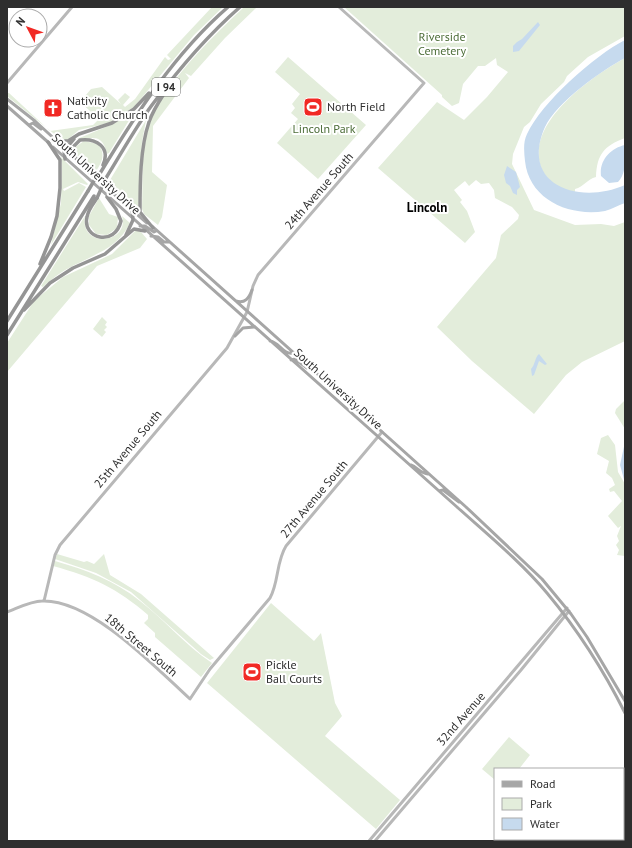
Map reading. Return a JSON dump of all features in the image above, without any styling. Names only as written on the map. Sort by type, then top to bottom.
[{"type":"highway","name":"I 94","points":[[7,321],[98,175],[157,85],[187,47],[228,7]]},
{"type":"highway","name":"I 94","points":[[7,335],[151,106],[182,67],[222,23],[240,7]]},
{"type":"highway","points":[[155,229],[140,212],[145,135],[156,105],[182,67]]},
{"type":"highway","points":[[56,141],[63,142],[112,124],[134,109],[157,85]]},
{"type":"highway","points":[[65,159],[63,153],[76,136]]},
{"type":"highway","points":[[91,174],[71,151],[75,144],[80,140],[92,139],[100,144],[103,149],[105,156],[104,162],[98,175]]},
{"type":"highway","points":[[31,281],[52,237],[57,216],[60,160],[48,142]]},
{"type":"highway","points":[[106,178],[88,213],[87,226],[93,234],[102,238],[111,236],[116,232],[121,221],[116,208],[107,197]]},
{"type":"highway","points":[[120,244],[133,220],[132,210]]},
{"type":"highway","points":[[19,316],[44,288],[58,278],[73,268],[105,254],[120,244],[134,229],[145,231]]},
{"type":"main road","name":"South University Drive","points":[[7,98],[382,432],[542,578],[568,610],[602,659],[625,701]]},
{"type":"main road","name":"South University Drive","points":[[7,106],[145,231],[409,464],[521,567],[547,593],[563,615],[600,668],[625,713]]},
{"type":"main road","points":[[29,125],[33,123],[56,141]]},
{"type":"main road","points":[[140,226],[145,226],[154,232],[155,229]]},
{"type":"main road","points":[[151,236],[158,237],[164,242],[169,242]]},
{"type":"main road","points":[[234,301],[244,302],[252,290]]},
{"type":"main road","points":[[235,336],[243,328],[254,327]]},
{"type":"main road","points":[[270,341],[274,342],[287,352],[293,353]]},
{"type":"main road","points":[[291,360],[295,359],[310,369]]},
{"type":"main road","points":[[409,464],[415,466],[423,473],[428,474]]},
{"type":"main road","points":[[439,491],[443,490],[456,502],[461,503]]},
{"type":"street","points":[[7,83],[72,7]]},
{"type":"street","name":"24th Avenue South","points":[[243,317],[247,312],[255,280],[261,271],[424,83],[339,7]]},
{"type":"street","name":"25th Avenue South","points":[[44,601],[55,555],[60,544],[227,348],[235,336],[243,317]]},
{"type":"street","name":"27th Avenue South","points":[[190,699],[211,668],[270,598],[275,587],[280,562],[286,546],[382,432]]},
{"type":"street","name":"18th Street South","points":[[7,612],[44,601],[62,604],[93,617],[121,638],[190,699]]},
{"type":"street","name":"32nd Avenue","points":[[369,841],[568,610]]},
{"type":"street","name":"32nd Avenue","points":[[375,841],[522,670],[563,615]]},
{"type":"green space","points":[[212,7],[223,7],[194,35],[134,107],[109,123],[79,130],[67,140],[63,141],[50,131],[93,125],[99,119],[80,102],[91,89],[102,87],[121,104],[118,100],[125,93],[130,97],[123,105],[125,107],[135,99],[165,57],[168,60],[171,59],[167,55]]},
{"type":"green space","points":[[244,7],[257,7],[225,38],[191,76],[185,73],[189,78],[153,126],[152,172],[167,185],[162,217],[158,225],[144,214],[142,209],[145,142],[152,117],[161,100],[187,66],[217,33]]},
{"type":"green space","name":"Riverside Cemetery","points":[[344,7],[625,7],[625,36],[588,57],[567,76],[564,82],[541,104],[530,122],[524,127],[513,154],[512,164],[534,210],[575,225],[601,224],[614,226],[625,222],[625,341],[582,362],[566,375],[534,414],[472,361],[437,327],[496,258],[501,235],[518,219],[519,215],[512,207],[495,198],[494,190],[489,183],[481,184],[476,180],[469,186],[465,181],[454,190],[462,200],[460,202],[467,211],[475,232],[465,243],[378,168],[437,102],[464,120],[487,97],[508,72],[497,65],[496,58],[485,66],[478,66],[463,84],[459,103],[452,106],[442,97],[442,95]]},
{"type":"green space","name":"Lincoln Park","points":[[288,57],[366,125],[318,179],[277,143],[298,119],[291,113],[295,108],[292,104],[300,94],[275,72]]},
{"type":"green space","points":[[625,58],[625,138],[612,144],[603,152],[598,162],[596,177],[590,179],[581,187],[575,189],[575,192],[561,188],[549,180],[543,172],[539,155],[541,137],[550,120],[563,104],[595,77]]},
{"type":"green space","points":[[7,93],[9,93],[46,128],[7,96]]},
{"type":"green space","points":[[136,109],[109,153],[107,154],[105,147],[99,139],[77,139],[113,124]]},
{"type":"green space","points":[[146,120],[142,142],[138,212],[107,185]]},
{"type":"green space","points":[[84,141],[98,144],[101,148],[103,156],[101,163],[94,174],[74,152],[74,148]]},
{"type":"green space","points":[[60,156],[88,184],[78,182],[63,189],[64,191],[79,183],[86,187],[51,245],[61,203],[62,163]]},
{"type":"green space","points":[[99,198],[109,214],[118,217],[117,228],[107,235],[96,234],[89,225],[89,216]]},
{"type":"green space","points":[[85,216],[85,227],[89,234],[96,238],[104,239],[112,237],[119,232],[122,225],[122,216],[130,223],[126,231],[108,248],[74,265],[43,287],[41,286]]},
{"type":"green space","points":[[136,230],[141,232],[147,239],[140,248],[97,266],[7,372],[7,343],[34,301],[63,277],[112,254]]},
{"type":"green space","points":[[102,317],[107,322],[105,325],[107,327],[104,330],[106,332],[102,337],[93,329]]},
{"type":"green space","points":[[625,400],[625,429],[615,413],[616,409]]},
{"type":"green space","points":[[608,435],[615,445],[618,472],[625,484],[625,556],[617,555],[619,550],[616,545],[619,541],[617,536],[621,526],[618,528],[608,516],[622,501],[614,491],[610,492],[609,489],[615,485],[612,478],[606,473],[609,461],[597,454],[601,438]]},
{"type":"green space","points":[[57,554],[94,564],[104,554],[110,575],[141,594],[214,658],[210,660],[201,654],[131,592],[96,573],[55,559]]},
{"type":"green space","points":[[55,561],[99,576],[120,587],[149,608],[202,656],[212,663],[201,677],[155,637],[155,633],[144,623],[148,619],[148,615],[137,606],[104,584],[80,574],[53,566]]},
{"type":"green space","points":[[271,603],[314,641],[321,633],[335,703],[342,716],[325,736],[400,800],[376,829],[207,683]]},
{"type":"green space","points":[[509,737],[530,755],[520,768],[494,768],[494,779],[482,769]]},
{"type":"water","points":[[538,22],[540,25],[519,51],[513,52],[513,46]]},
{"type":"water","points":[[625,40],[625,58],[604,70],[580,88],[559,108],[545,127],[539,147],[540,164],[547,177],[558,186],[573,191],[590,193],[608,191],[625,185],[625,203],[605,211],[578,211],[565,208],[553,203],[543,196],[534,186],[528,175],[524,147],[527,134],[544,108],[570,81],[584,68]]},
{"type":"water","points":[[625,145],[625,165],[623,174],[618,182],[609,183],[601,176],[604,160],[615,149]]},
{"type":"water","points":[[507,166],[516,172],[520,187],[517,190],[517,195],[513,193],[510,186],[506,183],[504,175]]},
{"type":"water","points":[[539,354],[547,364],[545,365],[539,361],[534,375],[532,376],[531,369]]},
{"type":"water","points":[[625,442],[625,483],[620,465]]},
{"type":"place","name":"North Field","points":[[313,107]]},
{"type":"place","name":"Nativity Catholic Church","points":[[53,108]]},
{"type":"place","name":"Pickle Ball Courts","points":[[252,672]]},
{"type":"district","name":"Lincoln","points":[[427,207]]}]
